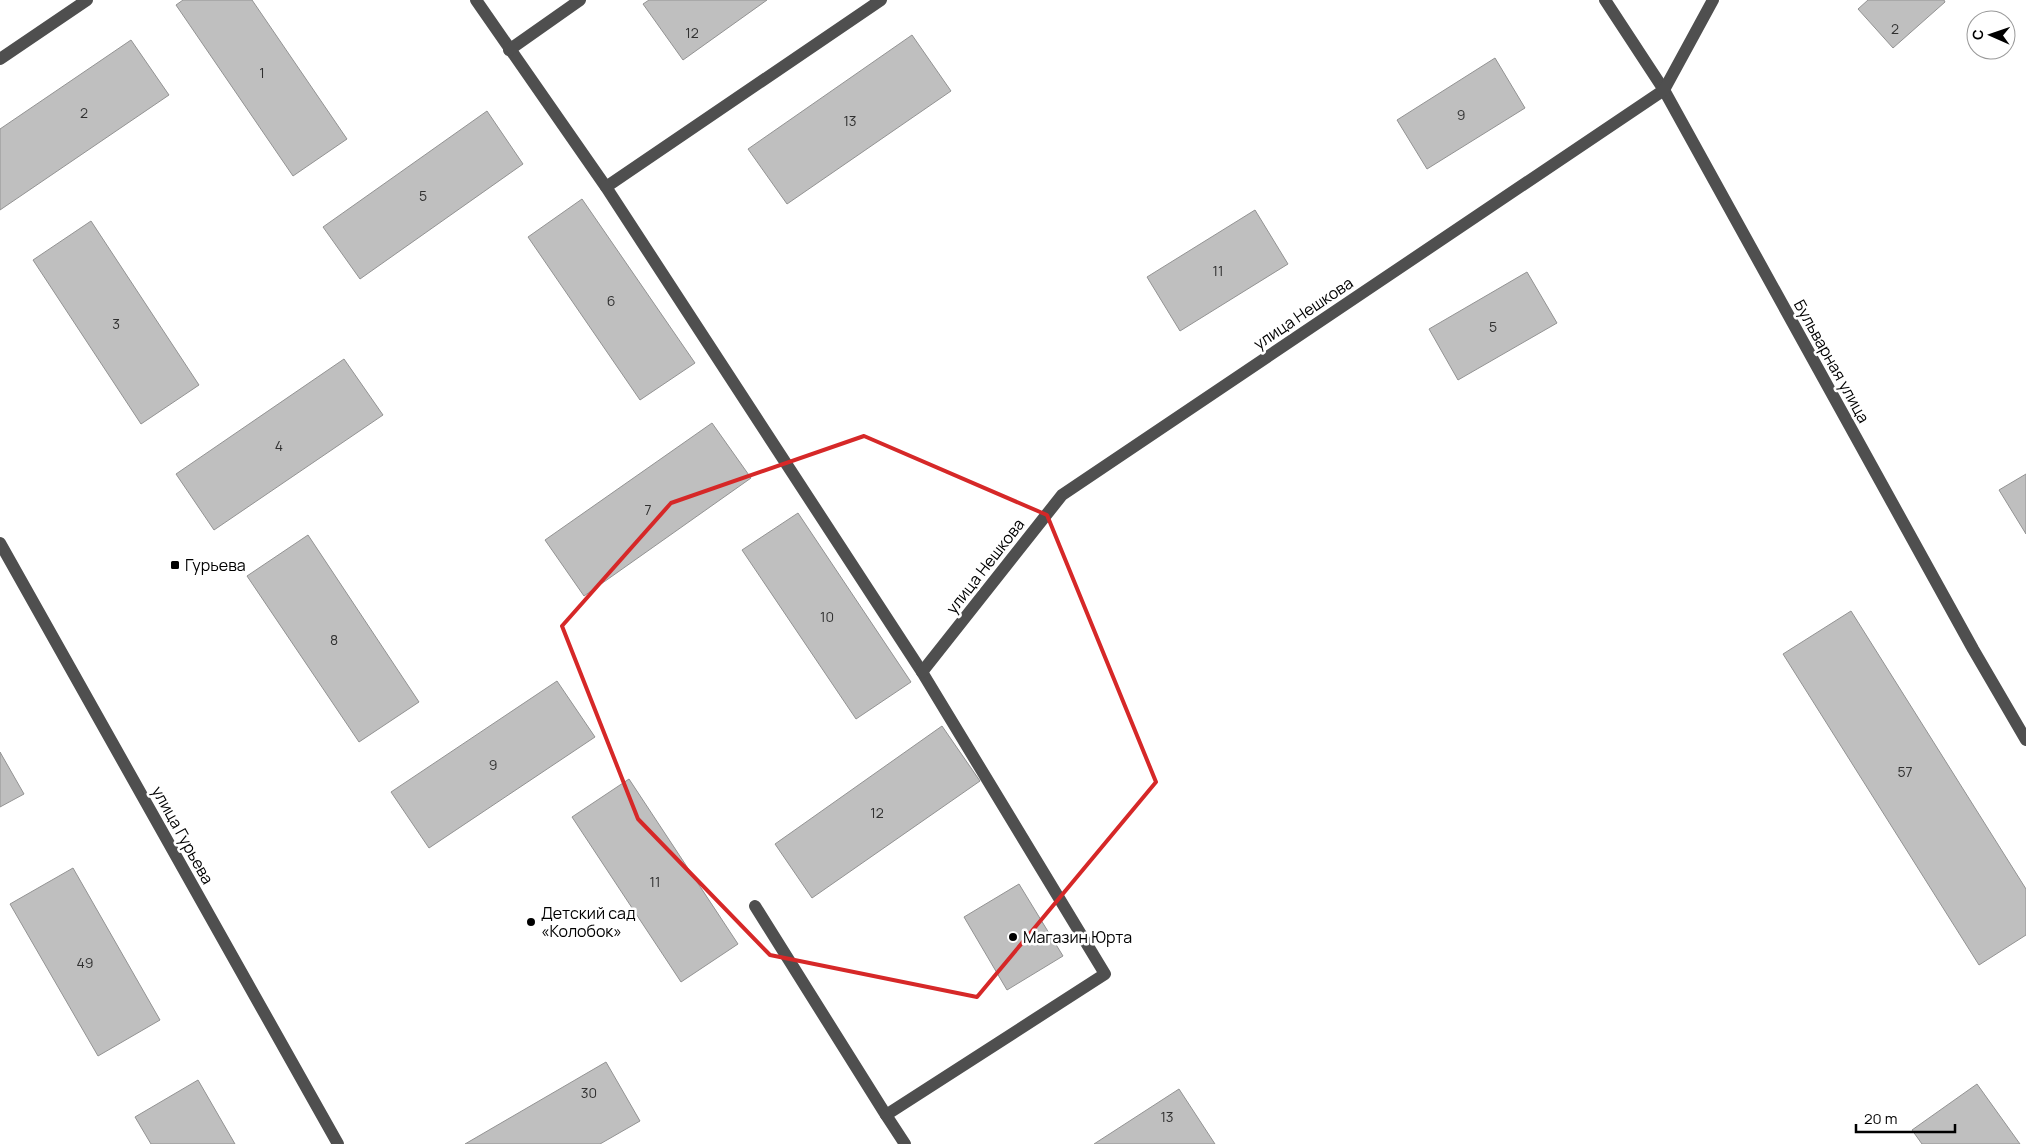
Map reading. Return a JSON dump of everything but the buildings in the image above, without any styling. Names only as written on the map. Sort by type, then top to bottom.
[{"type":"street","points":[[0,59],[87,0]]},
{"type":"street","points":[[476,0],[606,187],[922,672],[1105,974],[886,1115]]},
{"type":"street","points":[[509,50],[580,0]]},
{"type":"street","points":[[606,187],[881,0]]},
{"type":"street","name":"Бульварная улица","points":[[1605,0],[1664,90],[1972,649],[2026,740]]},
{"type":"street","name":"улица Нешкова","points":[[922,672],[1062,494],[1664,90],[1713,0]]},
{"type":"street","name":"улица Гурьева","points":[[0,543],[338,1144]]},
{"type":"street","points":[[755,906],[905,1144]]},
{"type":"highlighted area","points":[[864,436],[1047,515],[1156,782],[977,997],[770,955],[638,819],[562,626],[671,503]]},
{"type":"place","name":"Гурьева","points":[[175,565]]},
{"type":"place","name":"Детский сад «Колобок»","points":[[531,922]]},
{"type":"place","name":"Магазин Юрта","points":[[1013,937]]}]
